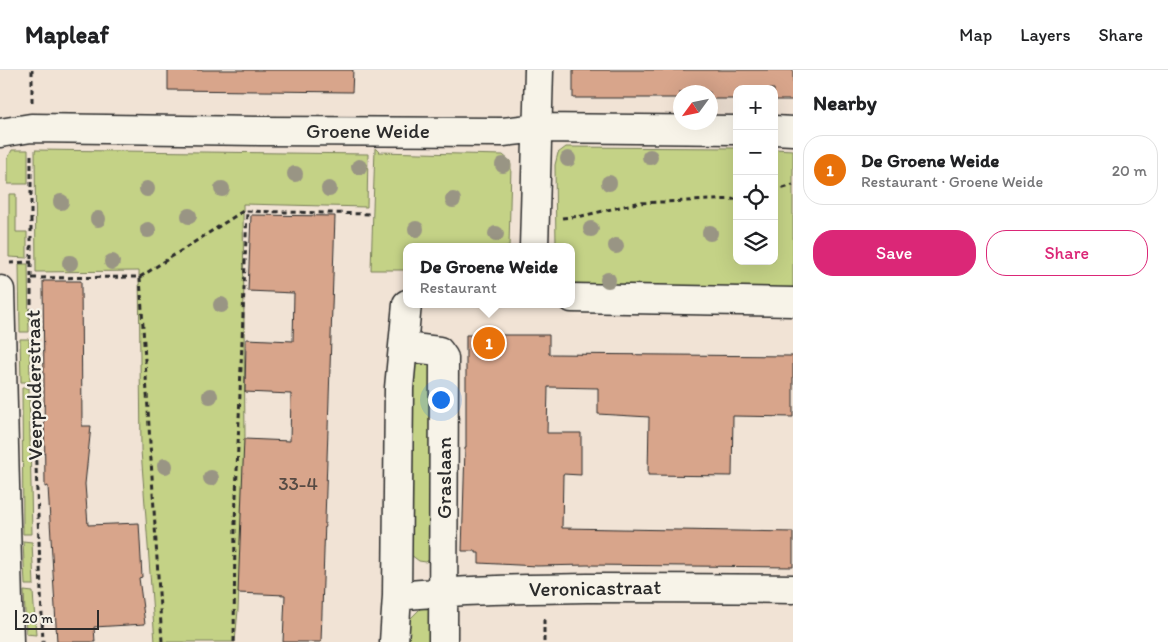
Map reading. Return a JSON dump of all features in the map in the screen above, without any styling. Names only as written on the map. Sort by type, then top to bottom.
[{"type":"street","points":[[534,243],[539,70]]},
{"type":"street","name":"Groene Weide","points":[[0,133],[31,128],[503,132],[538,128],[733,130]]},
{"type":"street","points":[[778,130],[793,130]]},
{"type":"street","name":"Veerpolderstraat","points":[[0,290],[9,642]]},
{"type":"street","points":[[575,298],[793,302]]},
{"type":"street","points":[[394,642],[397,596],[400,388],[407,308]]},
{"type":"street","name":"Graslaan","points":[[404,347],[439,351],[444,358],[443,642]]},
{"type":"street","name":"Veronicastraat","points":[[397,596],[444,592],[641,588],[793,588]]},
{"type":"path","name":"Veerpolderstraat","points":[[31,128],[31,331]]},
{"type":"path","points":[[778,190],[793,185]]},
{"type":"path","points":[[536,217],[562,218],[582,216],[637,203],[733,199]]},
{"type":"path","points":[[32,278],[140,277],[243,210],[370,214]]},
{"type":"path","points":[[234,642],[235,523],[247,211]]},
{"type":"path","points":[[8,263],[32,262]]},
{"type":"path","points":[[140,277],[162,642]]},
{"type":"path","name":"Veerpolderstraat","points":[[33,408],[43,642]]},
{"type":"green space","points":[[566,147],[733,148],[733,265],[778,265],[778,149],[793,150],[793,291],[575,285],[575,243],[556,243],[555,165],[558,153]]},
{"type":"green space","points":[[375,148],[379,152],[503,155],[510,161],[509,243],[403,243],[403,270],[371,270]]},
{"type":"green space","points":[[12,150],[28,150],[28,184],[8,184],[8,158]]},
{"type":"green space","points":[[35,150],[368,154],[367,207],[243,204],[245,439],[235,642],[155,642],[141,450],[139,271],[36,272]]},
{"type":"green space","points":[[9,194],[16,194],[16,232],[27,232],[27,258],[9,257]]},
{"type":"green space","points":[[19,264],[28,264],[29,332],[20,332]]},
{"type":"green space","points":[[20,339],[29,339],[30,382],[21,382]]},
{"type":"green space","points":[[437,355],[433,556],[426,562],[419,561],[411,555],[412,357]]},
{"type":"green space","points":[[22,388],[29,388],[32,534],[23,534]]},
{"type":"green space","points":[[23,541],[32,542],[34,585],[25,585]]},
{"type":"green space","points":[[24,591],[33,592],[36,635],[26,634]]},
{"type":"green space","points":[[421,608],[434,610],[433,642],[405,642],[406,623]]},
{"type":"building","points":[[168,70],[353,70],[352,92],[168,90]]},
{"type":"building","points":[[573,70],[793,70],[793,100],[778,100],[778,85],[733,85],[733,99],[718,99],[718,85],[673,85],[673,98],[573,98]]},
{"type":"building","points":[[251,215],[335,216],[321,642],[283,642],[285,595],[238,593],[244,439],[290,441],[291,394],[245,392],[246,339],[293,341],[294,293],[248,291]]},
{"type":"building","points":[[43,281],[81,281],[82,426],[91,426],[85,484],[88,525],[139,523],[142,577],[139,578],[145,624],[94,627],[95,642],[57,642],[48,486],[45,487]]},
{"type":"building","points":[[466,335],[549,335],[549,354],[793,356],[793,417],[733,416],[732,476],[648,475],[649,417],[598,414],[598,388],[548,387],[547,433],[581,433],[581,475],[563,474],[562,528],[793,532],[793,567],[537,566],[479,563],[479,553],[476,553],[476,551],[462,551],[466,448]]},
{"type":"place","name":"De Groene Weide","points":[[489,343]]}]
